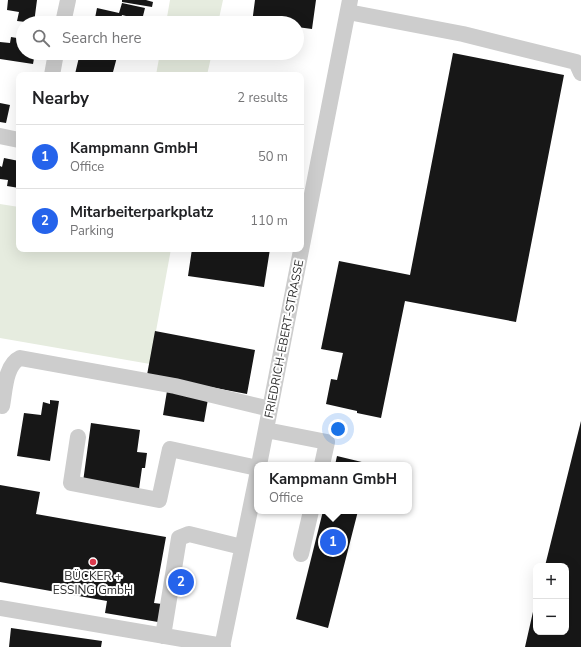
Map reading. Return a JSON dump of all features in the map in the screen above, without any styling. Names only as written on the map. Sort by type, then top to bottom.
[{"type":"street","points":[[65,16],[68,0]]},
{"type":"street","points":[[349,6],[576,62],[581,74]]},
{"type":"street","name":"FRIEDRICH-EBERT-STRASSE","points":[[304,236],[349,6]]},
{"type":"street","points":[[53,72],[55,60]]},
{"type":"street","points":[[0,136],[16,139]]},
{"type":"street","name":"FRIEDRICH-EBERT-STRASSE","points":[[260,462],[301,252]]},
{"type":"street","points":[[2,406],[10,366],[14,360],[20,358],[176,386],[270,409]]},
{"type":"street","points":[[266,430],[328,442],[323,462]]},
{"type":"street","points":[[78,437],[71,483],[159,500],[170,449],[254,467]]},
{"type":"street","points":[[0,608],[222,647],[254,490]]},
{"type":"street","points":[[301,554],[310,514]]},
{"type":"street","points":[[163,636],[179,538],[189,534],[242,547]]},
{"type":"shaded area","points":[[170,0],[223,0],[220,16],[167,16]]},
{"type":"shaded area","points":[[159,60],[210,60],[208,72],[157,72]]},
{"type":"shaded area","points":[[0,204],[16,207],[16,252],[170,252],[150,364],[0,338]]},
{"type":"building","points":[[8,0],[37,0],[35,16],[18,16],[19,12],[7,10]]},
{"type":"building","points":[[122,0],[146,0],[153,2],[152,7],[122,2]]},
{"type":"building","points":[[255,0],[316,0],[312,29],[304,28],[304,16],[253,16]]},
{"type":"building","points":[[122,3],[145,8],[143,16],[95,16],[97,8],[119,13]]},
{"type":"building","points":[[11,37],[16,38],[16,60],[34,60],[33,64],[0,59],[0,42],[10,43]]},
{"type":"building","points":[[453,53],[564,75],[516,322],[405,301],[381,418],[326,404],[331,379],[337,380],[343,353],[321,349],[339,261],[410,275]]},
{"type":"building","points":[[78,60],[116,60],[113,72],[75,72]]},
{"type":"building","points":[[0,103],[10,105],[6,123],[0,122]]},
{"type":"building","points":[[4,158],[16,160],[16,188],[7,186],[8,180],[0,179],[0,166],[2,167]]},
{"type":"building","points":[[192,252],[270,252],[264,287],[188,276]]},
{"type":"building","points":[[155,331],[255,350],[247,394],[147,375]]},
{"type":"building","points":[[167,391],[208,399],[204,422],[163,415]]},
{"type":"building","points":[[50,400],[59,401],[50,461],[17,456],[24,413],[41,415],[43,402],[50,404]]},
{"type":"building","points":[[581,421],[581,647],[525,647],[533,612],[533,635],[569,635],[569,563],[546,563]]},
{"type":"building","points":[[91,423],[140,430],[137,452],[147,453],[145,468],[142,468],[139,489],[83,482]]},
{"type":"building","points":[[337,456],[362,462],[336,462]]},
{"type":"building","name":"BÜCKER + ESSING GmbH","points":[[0,485],[40,492],[36,514],[166,537],[154,603],[162,604],[158,622],[105,613],[107,601],[0,582]]},
{"type":"building","points":[[322,514],[357,514],[328,628],[296,619]]},
{"type":"building","points":[[11,628],[102,641],[101,647],[9,647]]},
{"type":"place","name":"Kampmann GmbH","points":[[333,542]]},
{"type":"place","name":"BÜCKER + ESSING GmbH","points":[[93,562]]},
{"type":"place","name":"Mitarbeiterparkplatz","points":[[181,582]]}]
